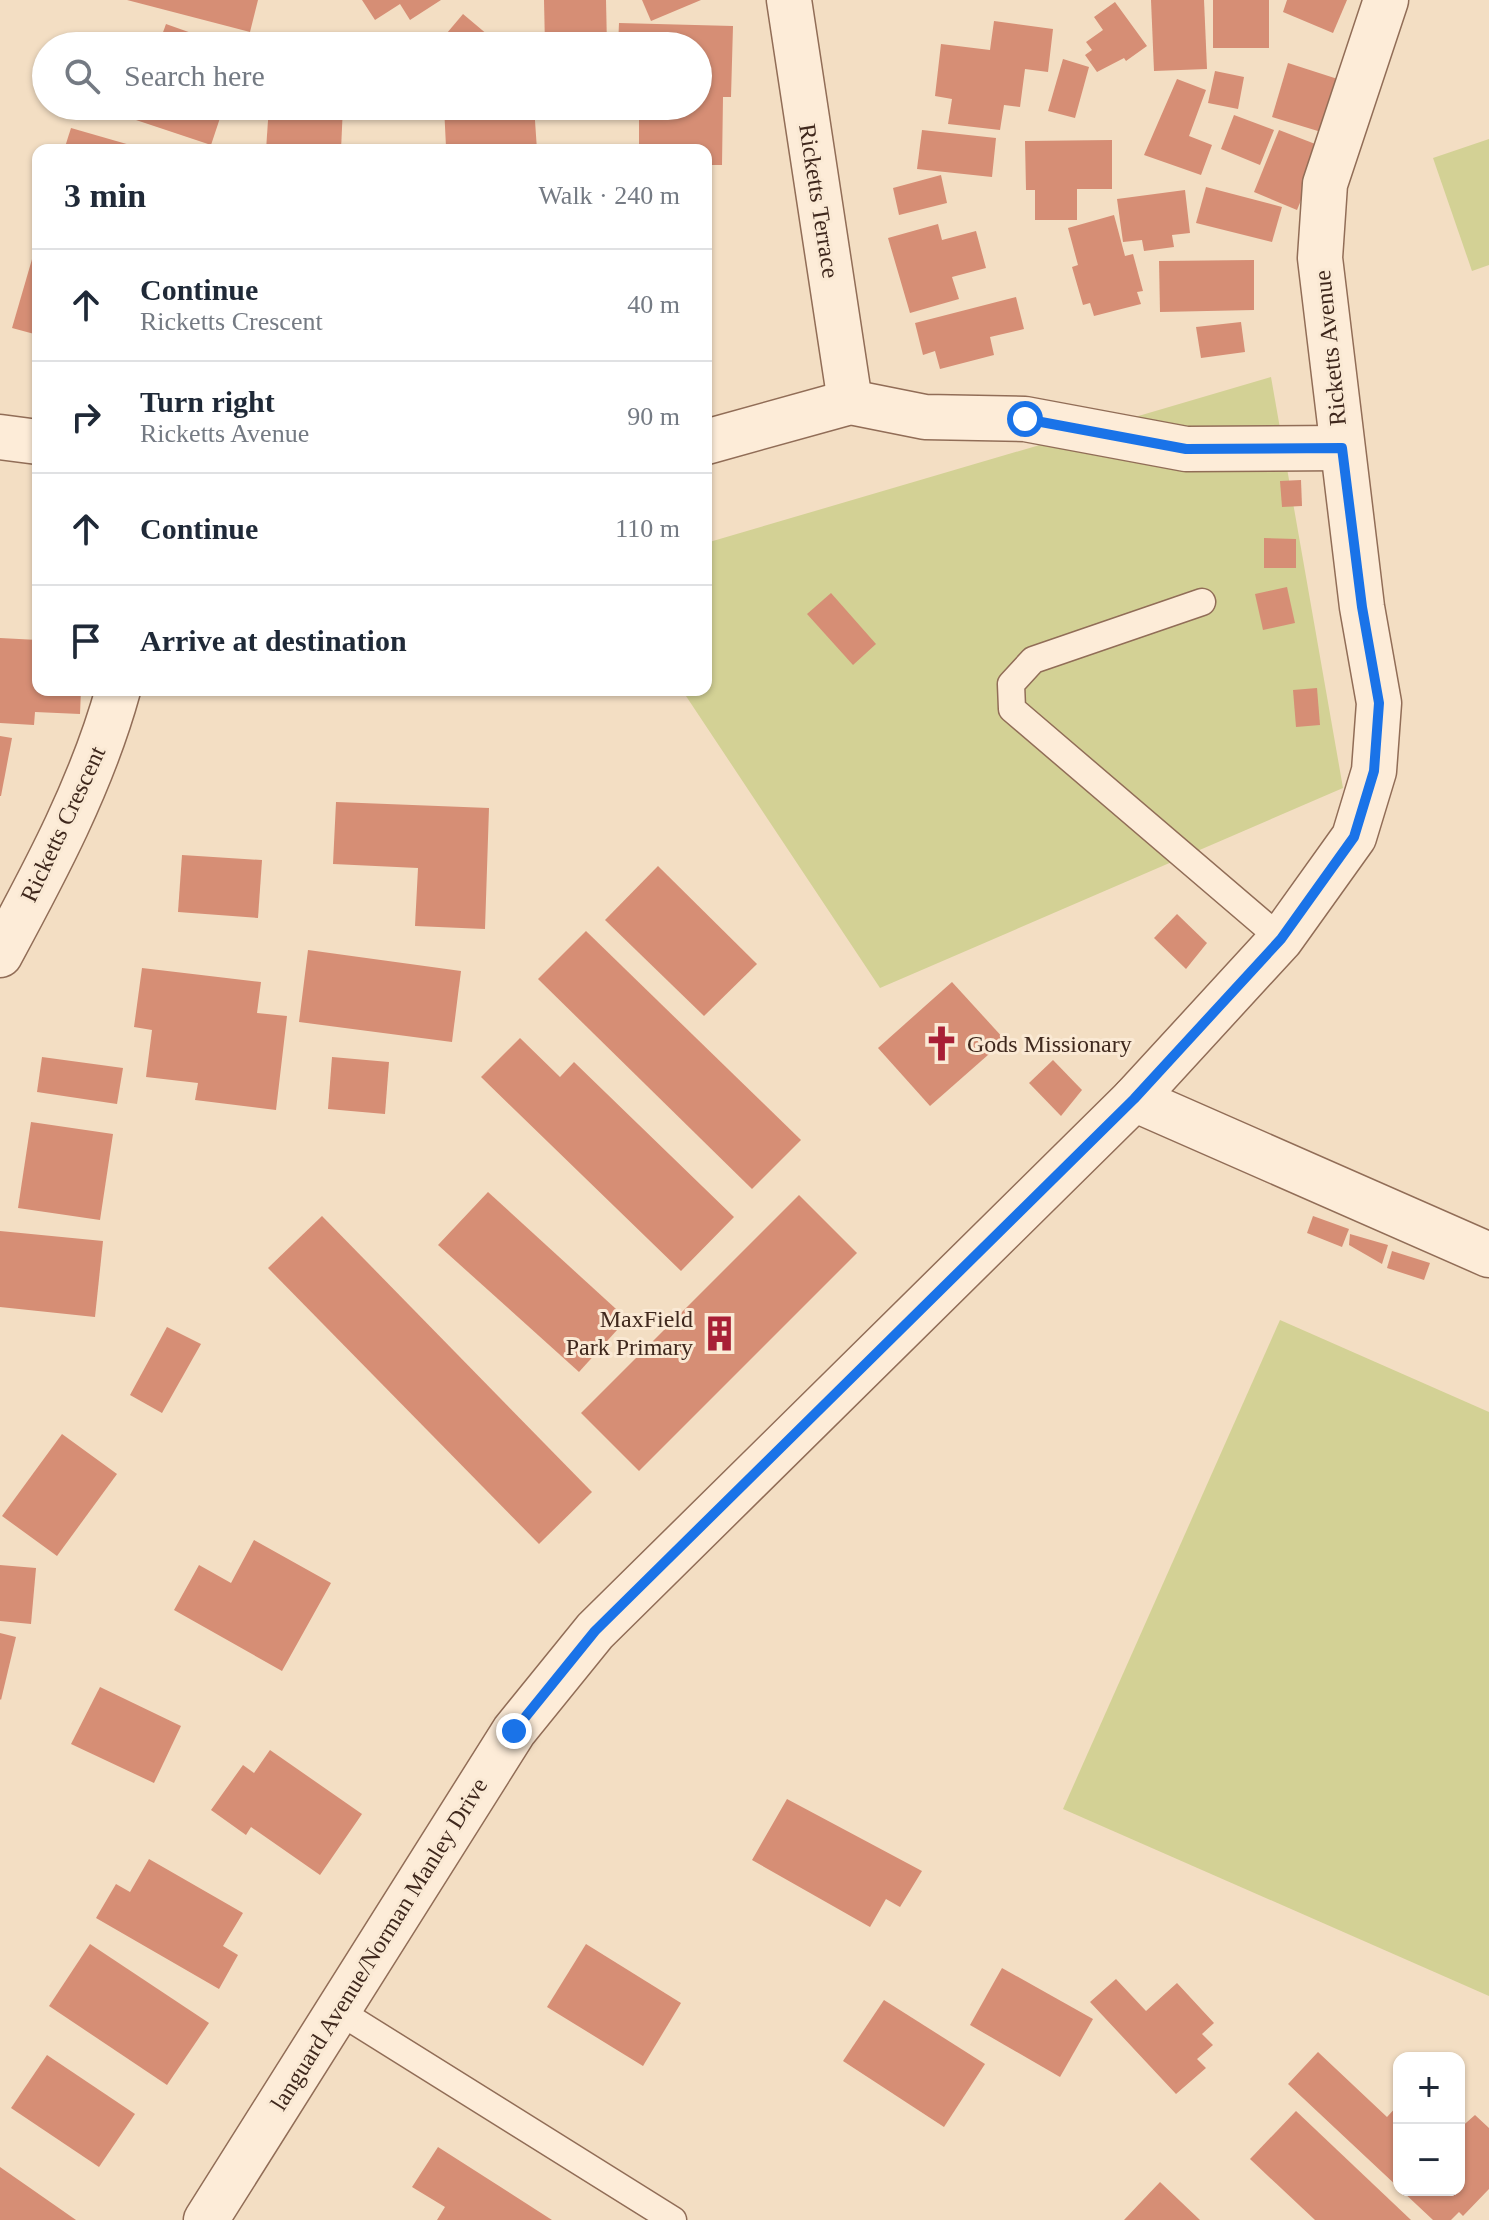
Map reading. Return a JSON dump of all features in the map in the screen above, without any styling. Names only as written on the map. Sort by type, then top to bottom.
[{"type":"street","name":"Ricketts Terrace","points":[[789,0],[850,402]]},
{"type":"street","name":"Ricketts Avenue","points":[[1134,1099],[1281,939],[1354,837],[1374,771],[1379,703],[1362,607],[1320,258],[1325,184],[1386,0]]},
{"type":"street","points":[[712,440],[850,402],[925,417],[1025,419],[1186,449],[1342,448]]},
{"type":"street","points":[[0,437],[32,441]]},
{"type":"street","name":"Ricketts Crescent","points":[[0,955],[63,838],[110,720],[116,696]]},
{"type":"street","points":[[1134,1099],[1489,1255]]},
{"type":"street","name":"languard Avenue/Norman Manley Drive","points":[[206,2220],[514,1731],[595,1631],[1134,1099]]},
{"type":"lane","points":[[1202,602],[1033,660],[1011,684],[1012,709],[1281,939]]},
{"type":"lane","points":[[337,2010],[673,2220]]},
{"type":"shaded area","points":[[1489,139],[1489,265],[1472,271],[1433,158]]},
{"type":"shaded area","points":[[1271,377],[1343,788],[880,988],[686,696],[712,696],[712,541]]},
{"type":"shaded area","points":[[1280,1320],[1489,1412],[1489,1996],[1063,1809]]},
{"type":"building","points":[[127,0],[258,0],[250,32]]},
{"type":"building","points":[[362,0],[441,0],[410,20],[400,4],[375,20]]},
{"type":"building","points":[[544,0],[606,0],[607,32],[545,32]]},
{"type":"building","points":[[642,0],[701,0],[651,21]]},
{"type":"building","points":[[1151,0],[1204,0],[1207,69],[1154,71]]},
{"type":"building","points":[[1213,0],[1269,0],[1269,48],[1213,48]]},
{"type":"building","points":[[1287,0],[1347,0],[1333,33],[1283,12]]},
{"type":"building","points":[[1115,2],[1147,46],[1126,61],[1124,58],[1097,72],[1085,55],[1092,50],[1086,42],[1103,30],[1094,17]]},
{"type":"building","points":[[463,14],[484,32],[448,32]]},
{"type":"building","points":[[994,21],[1053,29],[1048,72],[1025,69],[1020,107],[1004,105],[1000,130],[948,124],[952,99],[935,96],[941,44],[990,50]]},
{"type":"building","points":[[619,23],[733,26],[731,97],[723,97],[722,165],[712,165],[712,144],[639,144],[639,120],[712,120],[712,32],[619,32]]},
{"type":"building","points":[[166,24],[189,32],[163,32]]},
{"type":"building","points":[[1063,59],[1089,67],[1075,118],[1048,111]]},
{"type":"building","points":[[1288,63],[1347,82],[1331,135],[1272,117]]},
{"type":"building","points":[[1215,71],[1244,77],[1238,109],[1208,103]]},
{"type":"building","points":[[1177,79],[1206,90],[1189,136],[1212,145],[1201,175],[1144,155]]},
{"type":"building","points":[[1234,115],[1274,130],[1260,165],[1221,149]]},
{"type":"building","points":[[136,120],[219,120],[211,144]]},
{"type":"building","points":[[268,120],[342,120],[341,144],[266,144]]},
{"type":"building","points":[[445,120],[535,120],[537,144],[446,144]]},
{"type":"building","points":[[71,128],[127,144],[66,144]]},
{"type":"building","points":[[922,130],[996,138],[992,177],[917,169]]},
{"type":"building","points":[[1279,130],[1323,147],[1297,210],[1254,192]]},
{"type":"building","points":[[1112,140],[1112,189],[1077,189],[1077,220],[1035,220],[1035,190],[1026,190],[1025,141]]},
{"type":"building","points":[[941,175],[947,203],[899,215],[893,188]]},
{"type":"building","points":[[1206,187],[1282,207],[1272,242],[1196,223]]},
{"type":"building","points":[[1185,190],[1190,233],[1172,235],[1174,247],[1144,251],[1142,240],[1123,242],[1117,199]]},
{"type":"building","points":[[1114,215],[1125,256],[1133,254],[1143,291],[1137,292],[1141,304],[1094,316],[1090,303],[1083,305],[1072,267],[1078,265],[1068,228]]},
{"type":"building","points":[[938,224],[942,240],[976,231],[986,268],[952,277],[959,299],[910,313],[888,238]]},
{"type":"building","points":[[32,259],[32,333],[12,328]]},
{"type":"building","points":[[1254,260],[1254,310],[1160,312],[1159,261]]},
{"type":"building","points":[[1016,297],[1024,329],[990,337],[994,355],[940,369],[935,351],[923,355],[915,323]]},
{"type":"building","points":[[1241,322],[1245,352],[1201,358],[1196,327]]},
{"type":"building","points":[[1301,480],[1302,506],[1282,507],[1280,481]]},
{"type":"building","points":[[1264,538],[1296,539],[1296,568],[1264,568]]},
{"type":"building","points":[[1287,587],[1295,623],[1263,630],[1255,594]]},
{"type":"building","points":[[831,593],[876,644],[853,665],[807,614]]},
{"type":"building","points":[[0,638],[32,640],[32,696],[81,696],[80,714],[35,712],[34,725],[0,723]]},
{"type":"building","points":[[1317,688],[1320,725],[1296,727],[1293,690]]},
{"type":"building","points":[[0,736],[12,738],[1,796],[0,796]]},
{"type":"building","points":[[336,802],[489,808],[485,929],[415,926],[418,868],[333,864]]},
{"type":"building","points":[[182,855],[262,860],[258,918],[178,912]]},
{"type":"building","points":[[658,866],[757,964],[704,1016],[605,920]]},
{"type":"building","points":[[1177,914],[1207,943],[1186,969],[1154,938]]},
{"type":"building","points":[[586,931],[801,1140],[752,1189],[538,979]]},
{"type":"building","points":[[308,950],[461,971],[452,1042],[299,1022]]},
{"type":"building","points":[[142,968],[261,982],[257,1013],[287,1016],[276,1110],[195,1100],[198,1083],[146,1077],[152,1030],[134,1027]]},
{"type":"building","name":"Gods Missionary","points":[[952,982],[1005,1040],[930,1106],[878,1048]]},
{"type":"building","points":[[520,1038],[560,1077],[574,1062],[734,1217],[681,1271],[481,1077]]},
{"type":"building","points":[[42,1057],[123,1068],[117,1104],[37,1092]]},
{"type":"building","points":[[332,1057],[389,1062],[385,1114],[328,1109]]},
{"type":"building","points":[[1053,1060],[1082,1090],[1061,1116],[1029,1083]]},
{"type":"building","points":[[31,1122],[113,1134],[100,1220],[18,1208]]},
{"type":"building","points":[[488,1192],[627,1319],[579,1372],[438,1245]]},
{"type":"building","name":"MaxField Park Primary","points":[[799,1195],[857,1253],[639,1471],[581,1413]]},
{"type":"building","points":[[322,1216],[592,1492],[539,1544],[268,1268]]},
{"type":"building","points":[[1313,1216],[1349,1229],[1342,1247],[1307,1233]]},
{"type":"building","points":[[0,1231],[103,1241],[95,1317],[0,1307]]},
{"type":"building","points":[[1350,1234],[1388,1245],[1382,1264],[1349,1245]]},
{"type":"building","points":[[1392,1251],[1430,1263],[1424,1280],[1387,1268]]},
{"type":"building","points":[[167,1327],[201,1344],[162,1413],[130,1395]]},
{"type":"building","points":[[62,1434],[117,1474],[57,1556],[2,1516]]},
{"type":"building","points":[[254,1540],[331,1583],[282,1671],[174,1610],[199,1565],[231,1583]]},
{"type":"building","points":[[0,1565],[36,1568],[31,1624],[0,1621]]},
{"type":"building","points":[[0,1633],[16,1637],[1,1700],[0,1699]]},
{"type":"building","points":[[100,1687],[181,1726],[154,1783],[71,1744]]},
{"type":"building","points":[[270,1750],[362,1814],[320,1875],[251,1827],[246,1835],[211,1810],[243,1765],[254,1773]]},
{"type":"building","points":[[787,1799],[922,1871],[900,1907],[886,1899],[870,1927],[752,1860]]},
{"type":"building","points":[[149,1859],[243,1913],[223,1946],[238,1955],[219,1989],[96,1918],[116,1884],[130,1892]]},
{"type":"building","points":[[90,1944],[209,2023],[167,2085],[49,2006]]},
{"type":"building","points":[[586,1944],[681,2003],[643,2066],[547,2007]]},
{"type":"building","points":[[1002,1968],[1093,2019],[1060,2077],[970,2025]]},
{"type":"building","points":[[1116,1979],[1146,2011],[1177,1983],[1214,2023],[1202,2034],[1213,2045],[1197,2059],[1206,2068],[1176,2094],[1090,2002]]},
{"type":"building","points":[[884,2000],[985,2064],[944,2127],[843,2061]]},
{"type":"building","points":[[1318,2052],[1387,2117],[1393,2110],[1393,2182],[1288,2084]]},
{"type":"building","points":[[47,2055],[135,2114],[99,2167],[11,2108]]},
{"type":"building","points":[[1296,2111],[1411,2220],[1315,2220],[1250,2159]]},
{"type":"building","points":[[1475,2115],[1489,2128],[1489,2189],[1463,2216],[1459,2212],[1451,2220],[1433,2220],[1407,2196],[1465,2196],[1465,2124]]},
{"type":"building","points":[[438,2147],[552,2220],[437,2220],[445,2207],[412,2187]]},
{"type":"building","points":[[0,2167],[76,2220],[0,2220]]},
{"type":"building","points":[[1160,2182],[1200,2220],[1124,2220]]},
{"type":"place","name":"Gods Missionary","points":[[941,1044]]},
{"type":"place","name":"MaxField Park Primary","points":[[719,1333]]},
{"type":"route","points":[[514,1731],[595,1631],[1134,1099],[1281,939],[1354,837],[1374,771],[1379,703],[1362,607],[1342,448],[1186,449],[1025,419]]}]
